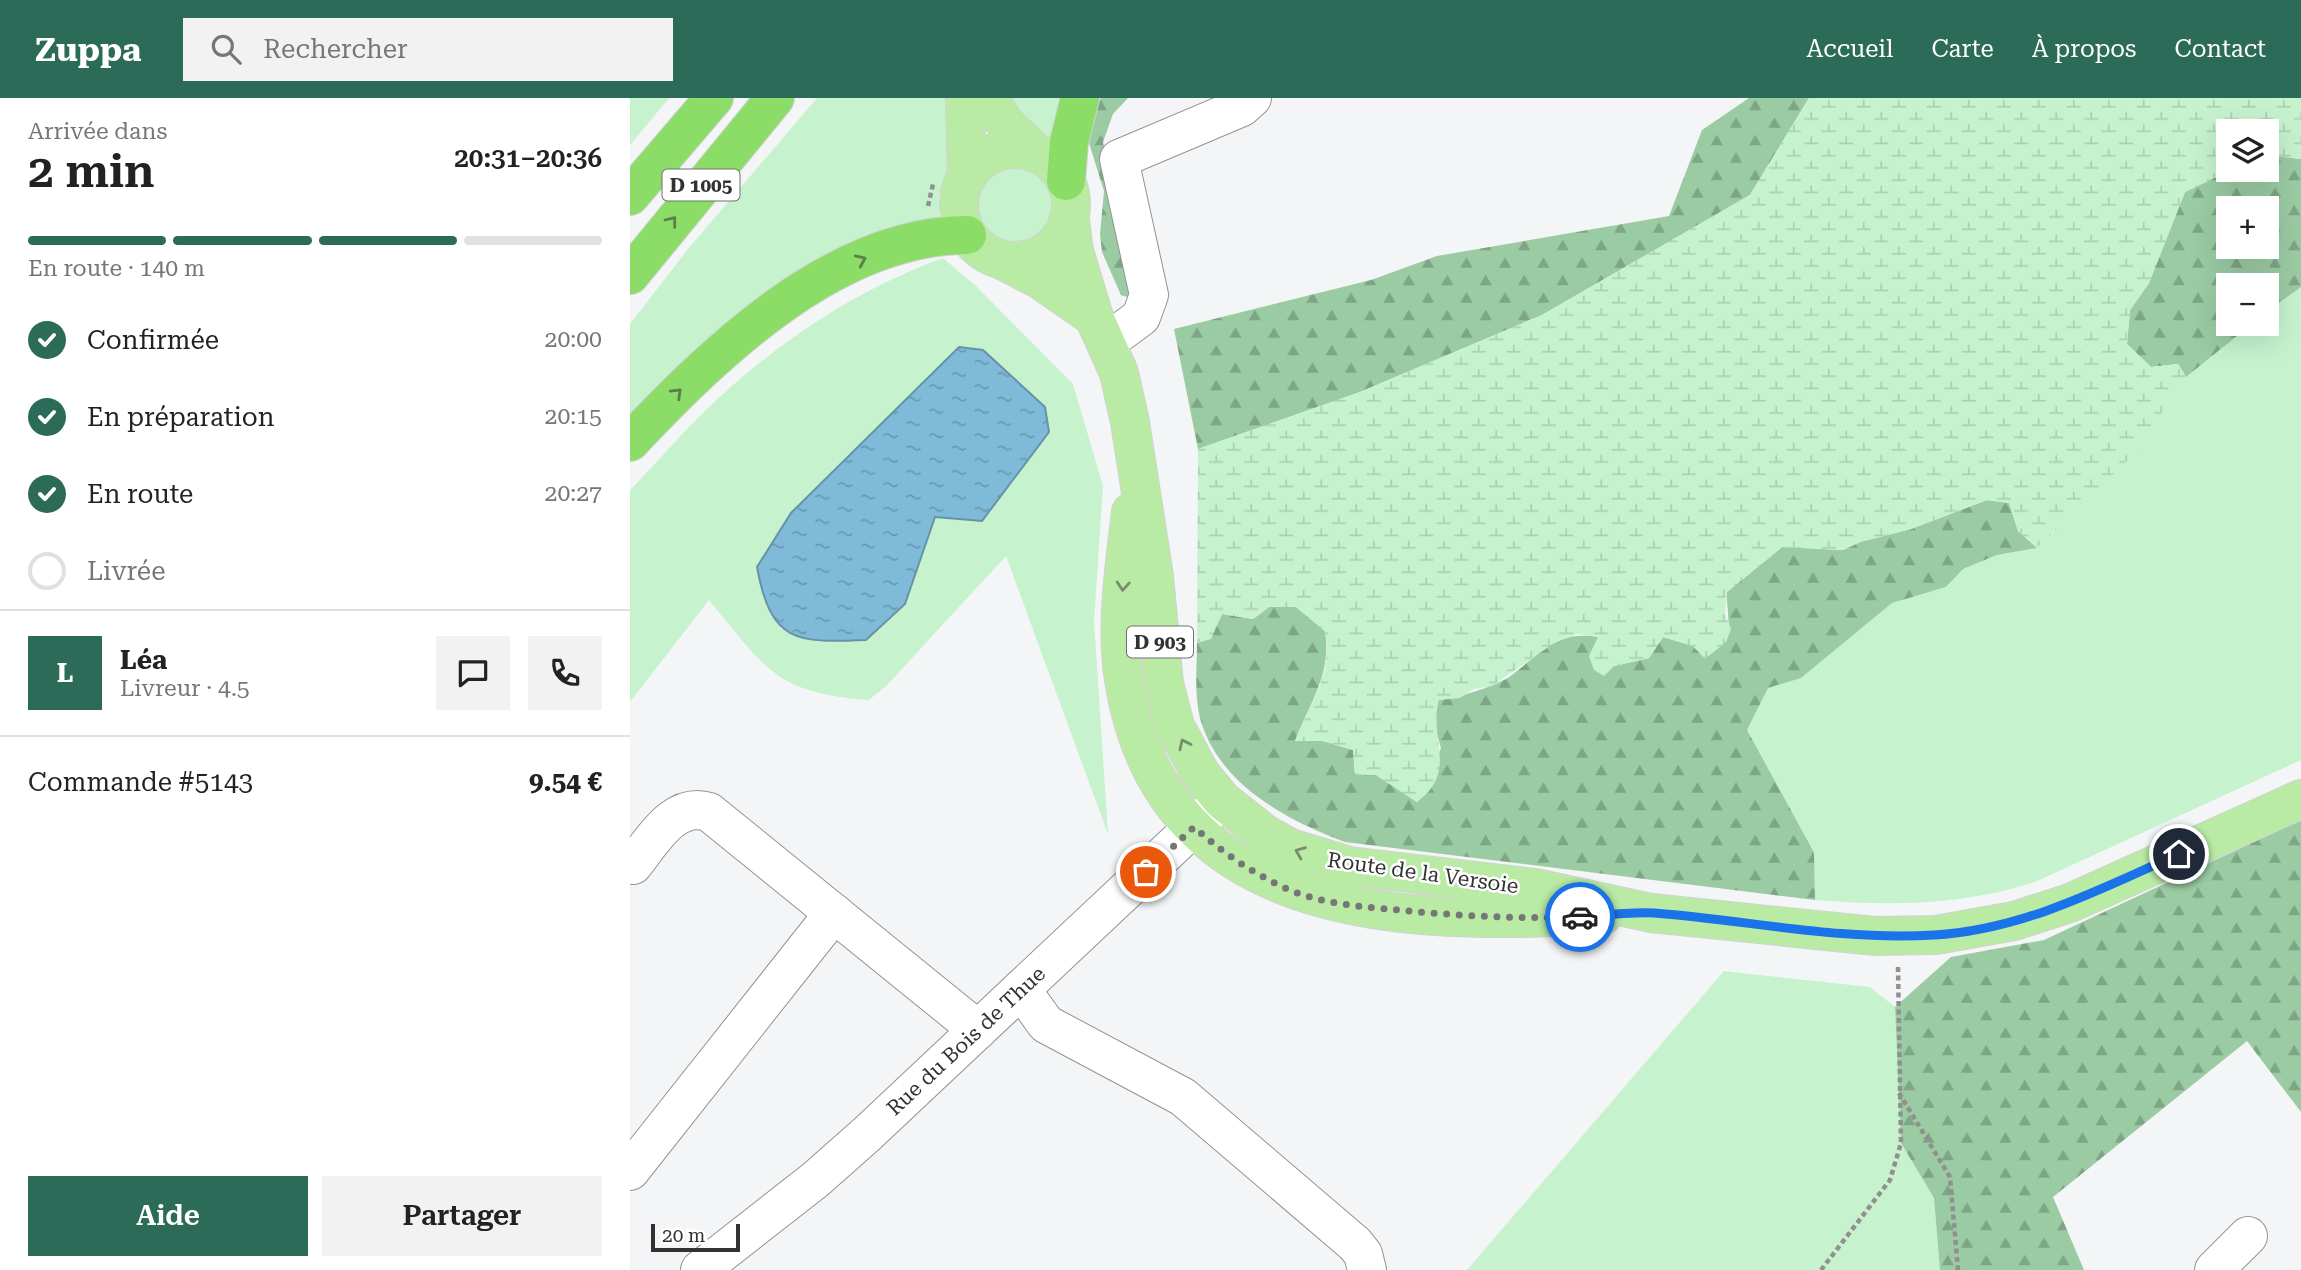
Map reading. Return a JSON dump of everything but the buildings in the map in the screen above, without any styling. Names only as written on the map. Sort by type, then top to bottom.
[{"type":"highway","name":"D 1005","points":[[630,196],[713,98]]},
{"type":"highway","name":"D 1005","points":[[630,275],[775,98]]},
{"type":"highway","points":[[1066,181],[1069,142],[1080,98]]},
{"type":"highway","points":[[630,442],[702,369],[741,336],[806,289],[889,248],[934,236],[967,235]]},
{"type":"main road","points":[[965,98],[967,177]]},
{"type":"main road","points":[[988,98],[1007,126],[1036,153]]},
{"type":"main road","points":[[1066,181],[1049,159],[1036,153],[1008,149],[994,153],[983,159],[967,177],[961,188],[959,212],[967,235],[983,251],[1039,279],[1100,330]]},
{"type":"main road","name":"Route de la Versoie","points":[[1066,181],[1072,207],[1070,220],[1074,251],[1126,400],[1154,576],[1169,706],[1187,753],[1222,800],[1265,834],[1316,858],[1349,866],[1555,891],[1651,913],[1898,937],[1973,930],[2050,910],[2301,799]]},
{"type":"main road","points":[[1004,261],[1027,261],[1048,251],[1058,243],[1070,220]]},
{"type":"main road","name":"Route de la Versoie","points":[[1136,470],[1121,614],[1126,692],[1138,736],[1166,793],[1194,827],[1220,850],[1259,876],[1295,892],[1337,904],[1523,919],[1651,913]]},
{"type":"street","points":[[1100,330],[1141,317],[1149,295],[1119,159],[1242,107],[1252,98]]},
{"type":"street","name":"Rue du Bois de Thue","points":[[700,1270],[815,1180],[1222,800]]},
{"type":"street","points":[[633,865],[671,820],[683,812],[709,812],[978,1030]]},
{"type":"street","points":[[630,1171],[834,914]]},
{"type":"street","points":[[1021,989],[1046,1024],[1183,1097],[1354,1244],[1363,1254],[1367,1270]]},
{"type":"street","points":[[2214,1270],[2248,1236]]},
{"type":"path","points":[[1821,1270],[1890,1180],[1901,1143],[1898,937]]},
{"type":"path","points":[[1899,1091],[1950,1177],[1958,1270]]},
{"type":"green space","points":[[630,98],[669,98],[630,145]]},
{"type":"green space","points":[[817,98],[952,98],[952,158],[939,195],[939,218],[881,239],[630,427],[630,324],[688,249]]},
{"type":"green space","points":[[1002,98],[1065,98],[1056,146],[1022,124]]},
{"type":"green space","points":[[1101,98],[1128,98],[1113,114],[1103,142],[1133,292],[1127,297],[1121,295],[1102,252],[1100,234],[1104,191],[1089,143],[1095,110]]},
{"type":"green space","points":[[1749,98],[1809,98],[1750,195],[1542,315],[1360,392],[1198,449],[1174,329],[1371,280],[1437,256],[1669,216],[1702,130]]},
{"type":"green space","points":[[1809,98],[2301,98],[2301,159],[2279,156],[2279,119],[2216,119],[2216,177],[2185,192],[2149,283],[2130,310],[2127,344],[2151,367],[2178,364],[2186,377],[2132,456],[2037,548],[2018,531],[2009,503],[1987,500],[1911,529],[1860,542],[1843,550],[1782,547],[1727,592],[1725,614],[1731,629],[1726,642],[1705,659],[1693,646],[1663,637],[1649,658],[1614,666],[1604,676],[1594,670],[1589,656],[1598,637],[1578,634],[1557,641],[1492,686],[1474,689],[1460,698],[1439,700],[1437,728],[1440,766],[1430,790],[1417,802],[1376,775],[1355,774],[1353,750],[1323,741],[1295,741],[1319,688],[1327,647],[1325,631],[1296,607],[1269,607],[1253,619],[1222,614],[1211,639],[1197,643],[1198,449],[1360,392],[1542,315],[1750,195]]},
{"type":"green space","points":[[2279,156],[2301,159],[2301,287],[2279,303],[2279,273],[2216,273],[2216,336],[2237,336],[2186,377],[2178,364],[2151,367],[2127,344],[2130,310],[2149,283],[2185,192],[2216,177],[2216,182],[2279,182]]},
{"type":"green space","points":[[1016,165],[1031,168],[1044,177],[1053,190],[1056,205],[1053,220],[1044,233],[1031,242],[1016,245],[1001,242],[988,233],[979,220],[976,205],[979,190],[988,177],[1001,168]]},
{"type":"green space","points":[[943,258],[976,286],[1073,384],[1103,486],[1094,621],[1108,834],[1006,556],[888,684],[869,700],[812,691],[775,673],[759,660],[709,600],[630,702],[630,490],[711,405],[773,352],[854,299]],"holes":[[[1049,432],[982,521],[935,516],[866,640],[818,642],[780,628]]]},
{"type":"green space","points":[[2298,286],[2301,287],[2301,760],[2035,882],[1953,900],[1871,903],[1815,900],[1814,851],[1747,730],[1768,687],[1801,678],[1892,603],[1946,587],[1963,569],[1997,555],[2038,548],[2159,412],[2186,377],[2237,336],[2279,336],[2279,301]]},
{"type":"green space","points":[[1987,500],[2009,503],[2018,531],[2037,548],[1997,555],[1963,569],[1946,587],[1892,603],[1801,678],[1768,688],[1747,730],[1814,852],[1815,900],[1345,842],[1300,823],[1257,796],[1238,780],[1209,741],[1200,718],[1196,690],[1197,643],[1211,638],[1222,614],[1253,619],[1269,607],[1296,607],[1325,631],[1326,646],[1323,674],[1295,741],[1323,741],[1353,750],[1355,774],[1376,775],[1417,802],[1441,748],[1433,720],[1438,700],[1475,692],[1502,681],[1549,646],[1570,637],[1598,637],[1614,666],[1649,658],[1663,637],[1693,646],[1705,658],[1727,639],[1727,592],[1782,547],[1843,550],[1860,542],[1911,529]]},
{"type":"green space","points":[[2301,820],[2301,1112],[2247,1041],[2053,1197],[2084,1270],[1940,1270],[1934,1198],[1901,1143],[1895,1007],[1951,957],[2044,940]]},
{"type":"green space","points":[[1724,971],[1870,987],[1895,1007],[1901,1143],[1934,1198],[1940,1270],[1467,1270]]},
{"type":"water","points":[[959,347],[983,350],[1045,407],[1049,432],[982,521],[935,517],[905,604],[866,640],[821,641],[790,633],[770,611],[757,567],[791,513]]},
{"type":"way so far","points":[[1146,872],[1194,827],[1220,850],[1259,876],[1295,892],[1337,904],[1434,914],[1523,919],[1580,917]]},
{"type":"route","points":[[1580,917],[1651,913],[1875,936],[1936,935],[1973,930],[2050,910],[2179,854]]}]
